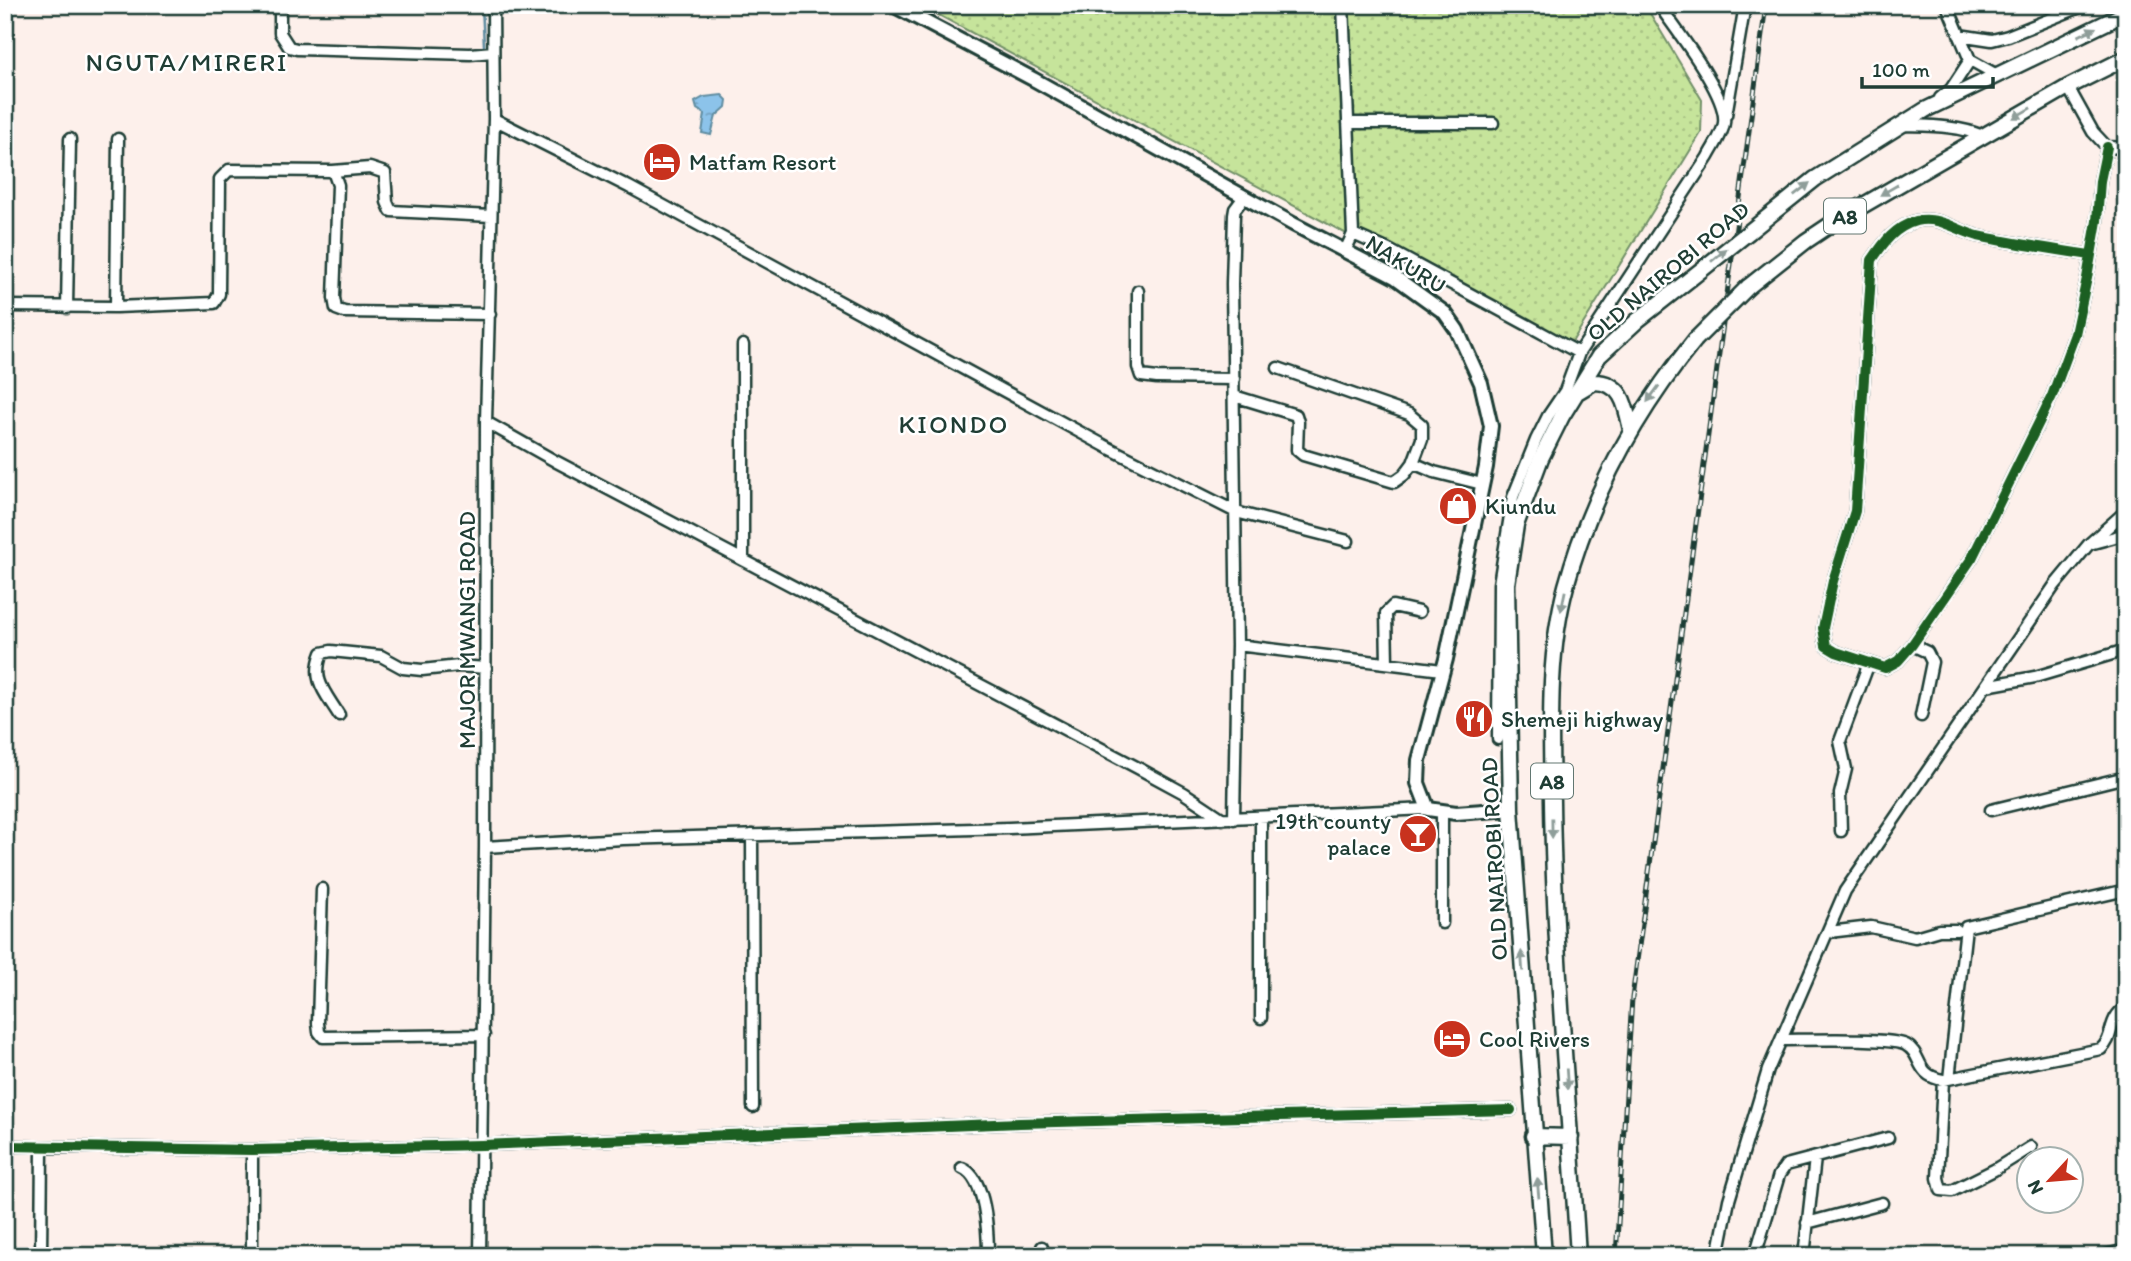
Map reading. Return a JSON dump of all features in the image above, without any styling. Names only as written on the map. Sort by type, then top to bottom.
[{"type":"highway","name":"OLD NAIROBI ROAD","points":[[1544,1256],[1533,1136],[1511,809],[1507,584],[1516,525],[1541,458],[1599,356],[1638,320],[1815,179],[1925,110],[2126,13]]},
{"type":"highway","name":"A8","points":[[1578,1256],[1553,902],[1552,673],[1560,614],[1577,550],[1598,491],[1653,395],[1695,340],[1748,287],[1836,221],[2068,87],[2126,58]]},
{"type":"highway","points":[[1578,392],[1594,382],[1612,385],[1622,395],[1631,430]]},
{"type":"highway","points":[[1533,1136],[1571,1137]]},
{"type":"main road","name":"NAKURU","points":[[893,5],[1395,277],[1445,313],[1457,330],[1481,383],[1491,426],[1482,484],[1446,659],[1419,760],[1418,783],[1428,809]]},
{"type":"main road","points":[[1428,809],[1456,813],[1511,809]]},
{"type":"street","points":[[281,5],[280,33],[289,47],[297,49],[470,54],[494,52]]},
{"type":"street","name":"MAJOR MWANGI ROAD","points":[[480,1256],[484,1035],[486,422],[494,119],[493,5]]},
{"type":"street","points":[[1343,5],[1353,234],[1345,251]]},
{"type":"street","points":[[1659,5],[1714,86],[1722,103],[1725,122]]},
{"type":"street","points":[[1498,739],[1499,584],[1513,497],[1536,440],[1564,391],[1579,353],[1708,157],[1725,122],[1745,5]]},
{"type":"street","points":[[1947,5],[1970,60],[1997,75]]},
{"type":"street","points":[[1959,35],[1992,40],[2085,5]]},
{"type":"street","points":[[1925,110],[1951,89],[1970,60]]},
{"type":"street","points":[[2068,87],[2093,132],[2108,147],[2126,148]]},
{"type":"street","points":[[494,119],[629,187],[1097,442],[1236,512],[1348,541]]},
{"type":"street","points":[[1348,124],[1493,123]]},
{"type":"street","points":[[1901,125],[1945,127],[1983,136]]},
{"type":"street","points":[[67,308],[70,139]]},
{"type":"street","points":[[116,307],[118,139]]},
{"type":"street","points":[[2090,255],[1975,235],[1952,225],[1933,221],[1917,221],[1897,230],[1884,242],[1872,260],[1855,511],[1833,581],[1823,628],[1826,646],[1836,652],[1885,668],[1898,662],[1972,558],[2052,396],[2075,334],[2097,221],[2100,181],[2108,147]]},
{"type":"street","points":[[5,306],[67,308],[207,305],[218,299],[220,179],[229,170],[333,172],[370,169],[384,173],[387,202],[391,211],[491,216]]},
{"type":"street","points":[[333,172],[338,186],[334,298],[337,309],[344,312],[490,314]]},
{"type":"street","points":[[1229,819],[1237,645],[1232,284],[1234,215],[1244,197]]},
{"type":"street","points":[[1353,234],[1400,256],[1579,353]]},
{"type":"street","points":[[1138,291],[1138,367],[1141,376],[1234,379]]},
{"type":"street","points":[[743,345],[743,560]]},
{"type":"street","points":[[1234,396],[1296,415],[1297,450],[1303,455],[1394,482],[1405,475],[1413,463],[1422,439],[1422,425],[1409,414],[1278,368]]},
{"type":"street","points":[[486,422],[1161,780],[1229,819]]},
{"type":"street","points":[[1413,463],[1434,472],[1482,484]]},
{"type":"street","points":[[1718,1256],[1728,1200],[1768,1070],[1845,891],[2055,585],[2089,544],[2126,511]]},
{"type":"street","points":[[2089,544],[2126,534]]},
{"type":"street","points":[[1387,663],[1386,613],[1393,606],[1419,612]]},
{"type":"street","points":[[1237,645],[1441,670]]},
{"type":"street","points":[[1912,645],[1927,652],[1932,662],[1921,716]]},
{"type":"street","points":[[1986,686],[2035,677],[2126,650]]},
{"type":"street","points":[[339,715],[317,680],[317,665],[322,653],[331,651],[381,656],[403,668],[422,670],[459,666],[486,668]]},
{"type":"street","points":[[1841,831],[1840,794],[1846,769],[1840,741],[1868,663]]},
{"type":"street","points":[[1991,810],[2126,776]]},
{"type":"street","points":[[485,847],[1261,818],[1428,809]]},
{"type":"street","points":[[1442,811],[1442,923]]},
{"type":"street","points":[[1261,818],[1261,1018]]},
{"type":"street","points":[[752,835],[753,1107]]},
{"type":"street","points":[[322,889],[318,1023],[323,1037],[484,1035]]},
{"type":"street","points":[[2016,1156],[1952,1191],[1941,1189],[1938,1178],[1946,1080],[1966,927],[2126,890]]},
{"type":"street","points":[[1829,932],[1871,927],[1915,937],[1939,930],[1956,930]]},
{"type":"street","points":[[1782,1040],[1889,1041],[1906,1044],[1926,1073],[1932,1078],[1946,1080],[2101,1049],[2107,1044],[2114,1017],[2126,1007]]},
{"type":"street","points":[[5,1146],[252,1150],[482,1145],[951,1125],[1511,1110]]},
{"type":"street","points":[[1755,1256],[1779,1175],[1786,1165],[1888,1138]]},
{"type":"street","points":[[41,1147],[41,1256]]},
{"type":"street","points":[[252,1150],[252,1256]]},
{"type":"street","points":[[1804,1256],[1815,1158]]},
{"type":"street","points":[[962,1168],[970,1173],[985,1207],[988,1256]]},
{"type":"street","points":[[1807,1223],[1882,1203]]},
{"type":"street","points":[[2102,1256],[2126,1250]]},
{"type":"green space","points":[[920,5],[1645,5],[1702,100],[1701,133],[1572,342],[1356,239]]},
{"type":"water","points":[[722,95],[727,100],[726,107],[716,116],[711,135],[702,133],[705,114],[697,109],[695,102],[704,97]]},
{"type":"waterway","points":[[482,5],[484,46]]},
{"type":"waterway","points":[[2076,1256],[2114,1248]]},
{"type":"railway","points":[[1616,1256],[1632,998],[1766,5]]},
{"type":"cycle path","points":[[2090,255],[1978,236],[1940,222],[1924,220],[1896,231],[1872,260],[1855,511],[1833,581],[1823,628],[1826,646],[1836,652],[1885,668],[1898,661],[1972,558],[2052,396],[2075,334],[2097,221],[2100,181],[2107,147]]},
{"type":"cycle path","points":[[5,1146],[252,1150],[482,1145],[1020,1123],[1511,1110]]},
{"type":"place","name":"Matfam Resort","points":[[662,162]]},
{"type":"place","name":"Kiundu","points":[[1458,506]]},
{"type":"place","name":"Shemeji highway","points":[[1474,719]]},
{"type":"place","name":"19th county palace","points":[[1418,834]]},
{"type":"place","name":"Cool Rivers","points":[[1452,1039]]},
{"type":"district","name":"NGUTA/MIRERI","points":[[187,62]]},
{"type":"district","name":"KIONDO","points":[[954,424]]}]
